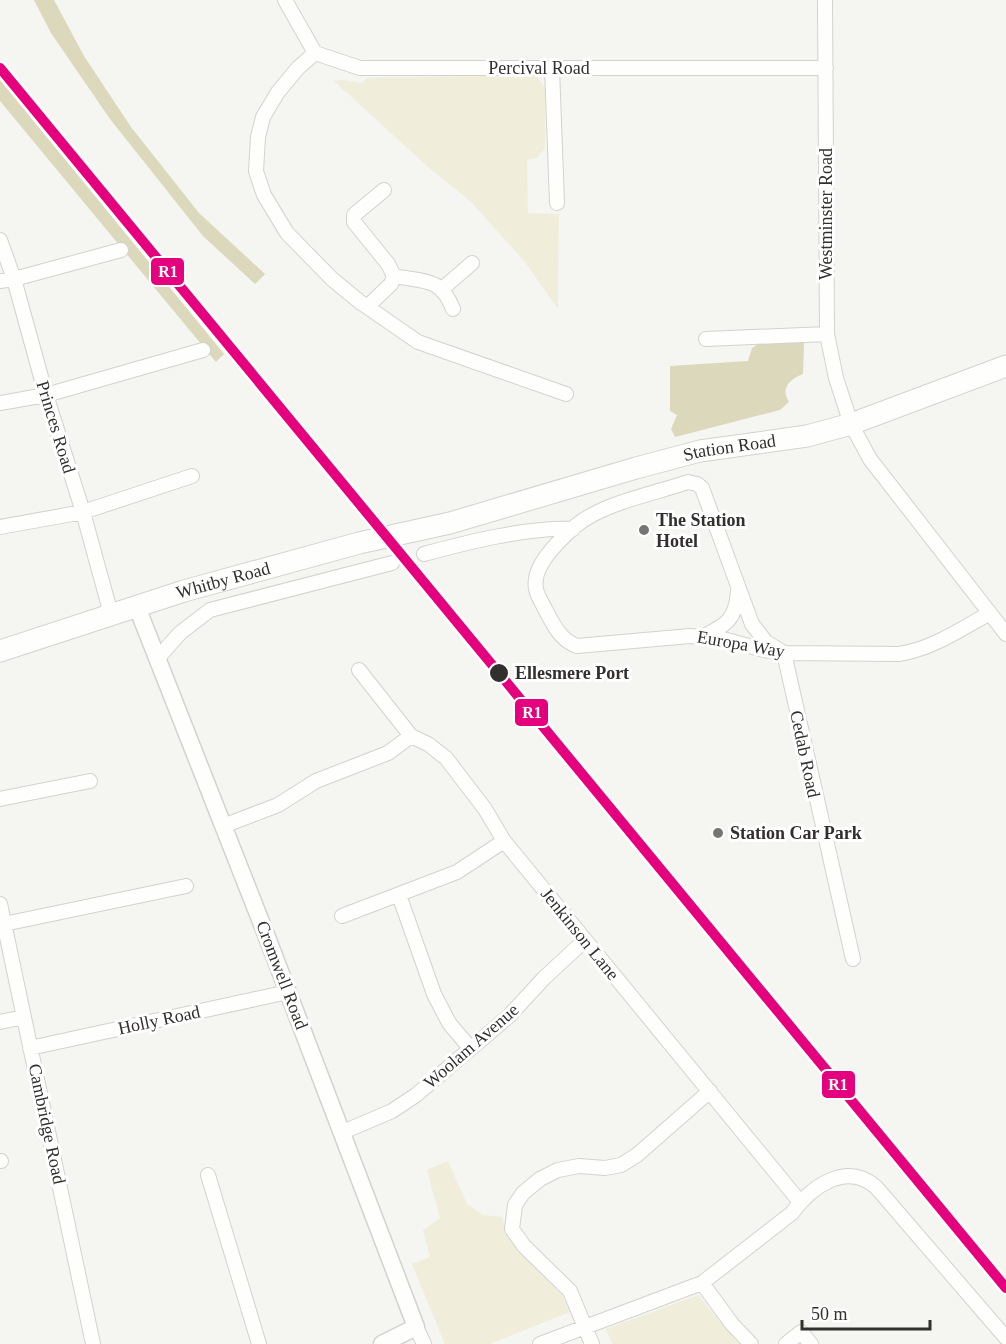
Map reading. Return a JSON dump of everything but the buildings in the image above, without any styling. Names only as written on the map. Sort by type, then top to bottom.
[{"type":"main road","name":"Station Road","points":[[450,523],[700,451],[807,436],[851,424],[1006,366]]},
{"type":"main road","name":"Whitby Road","points":[[0,651],[184,591],[359,543],[450,523]]},
{"type":"street","points":[[285,0],[315,53],[298,68],[278,92],[263,117],[258,137],[256,171],[264,195],[287,234],[332,279],[418,342],[566,394]]},
{"type":"street","name":"Westminster Road","points":[[825,0],[827,334],[836,378],[851,424],[870,459],[1006,634]]},
{"type":"street","name":"Percival Road","points":[[315,53],[360,68],[826,68]]},
{"type":"street","points":[[552,68],[557,203]]},
{"type":"street","points":[[368,307],[391,284],[394,276],[388,264],[354,222],[354,215],[384,190]]},
{"type":"street","name":"Princes Road","points":[[0,240],[7,280],[83,512],[111,614]]},
{"type":"street","points":[[7,280],[121,250]]},
{"type":"street","points":[[442,289],[472,263]]},
{"type":"street","points":[[394,276],[429,282],[442,289],[447,294],[453,309]]},
{"type":"street","points":[[706,339],[827,334]]},
{"type":"street","points":[[0,403],[46,395],[203,350]]},
{"type":"street","points":[[0,527],[83,512],[192,476]]},
{"type":"street","name":"Station Road","points":[[559,632],[537,594],[536,577],[546,558],[573,529],[592,514],[688,482],[702,488],[738,589]]},
{"type":"street","points":[[424,554],[457,545],[546,529],[573,529]]},
{"type":"street","name":"Whitby Road","points":[[157,659],[180,633],[210,610],[392,563]]},
{"type":"street","points":[[702,637],[716,630],[731,618],[737,606],[738,589]]},
{"type":"street","points":[[738,589],[759,634],[766,642],[784,653]]},
{"type":"street","name":"Cromwell Road","points":[[137,607],[424,1344]]},
{"type":"street","name":"Europa Way","points":[[559,632],[566,640],[577,646],[681,636],[723,639],[784,653],[899,654],[915,652],[990,613]]},
{"type":"street","name":"Cedab Road","points":[[784,653],[853,959]]},
{"type":"street","name":"Jenkinson Lane","points":[[359,670],[411,736],[428,744],[446,758],[485,809],[504,840],[800,1202]]},
{"type":"street","points":[[223,826],[278,805],[316,781],[388,753],[411,736]]},
{"type":"street","points":[[0,799],[90,781]]},
{"type":"street","points":[[342,916],[457,872],[504,840]]},
{"type":"street","points":[[4,924],[186,886]]},
{"type":"street","points":[[399,895],[434,994],[449,1023],[470,1048]]},
{"type":"street","name":"Cambridge Road","points":[[0,904],[93,1344]]},
{"type":"street","name":"Woolam Avenue","points":[[342,1132],[392,1111],[416,1095],[509,1016],[585,939]]},
{"type":"street","name":"Holly Road","points":[[30,1048],[288,992]]},
{"type":"street","points":[[0,1023],[24,1017]]},
{"type":"street","points":[[592,1344],[570,1291],[524,1246],[512,1228],[515,1205],[523,1193],[540,1179],[558,1170],[579,1166],[605,1168],[621,1165],[637,1155],[710,1090]]},
{"type":"street","points":[[208,1175],[259,1344]]},
{"type":"street","points":[[540,1344],[702,1283],[792,1213],[800,1202],[820,1185],[833,1178],[854,1176],[869,1180],[886,1197],[1006,1338]]},
{"type":"street","points":[[702,1283],[732,1324],[751,1344]]},
{"type":"street","points":[[382,1344],[416,1327]]},
{"type":"street","points":[[786,1344],[801,1332],[811,1344]]},
{"type":"shaded area","points":[[34,0],[54,0],[84,56],[131,127],[199,213],[265,274],[255,284],[203,236],[110,119],[51,33]]},
{"type":"shaded area","points":[[536,75],[545,88],[545,149],[536,158],[527,160],[528,213],[559,214],[558,309],[525,262],[471,202],[427,166],[334,81],[362,83],[367,78]]},
{"type":"shaded area","points":[[0,80],[224,354],[216,362],[0,101]]},
{"type":"shaded area","points":[[761,342],[804,343],[803,374],[794,379],[786,388],[786,397],[789,402],[780,410],[675,437],[671,429],[677,415],[670,411],[670,366],[748,361],[752,348]]},
{"type":"shaded area","points":[[448,1161],[467,1204],[483,1215],[502,1217],[510,1241],[562,1295],[570,1312],[490,1344],[445,1344],[412,1264],[430,1257],[423,1230],[440,1218],[427,1170]]},
{"type":"shaded area","points":[[698,1295],[739,1344],[612,1344],[606,1329]]},
{"type":"railway","points":[[505,681],[1006,1288]]},
{"type":"transit line","name":"R1","points":[[0,68],[1006,1288]]},
{"type":"place","name":"The Station Hotel","points":[[644,530]]},
{"type":"place","name":"Ellesmere Port","points":[[499,673]]},
{"type":"place","name":"Station Car Park","points":[[718,833]]}]
